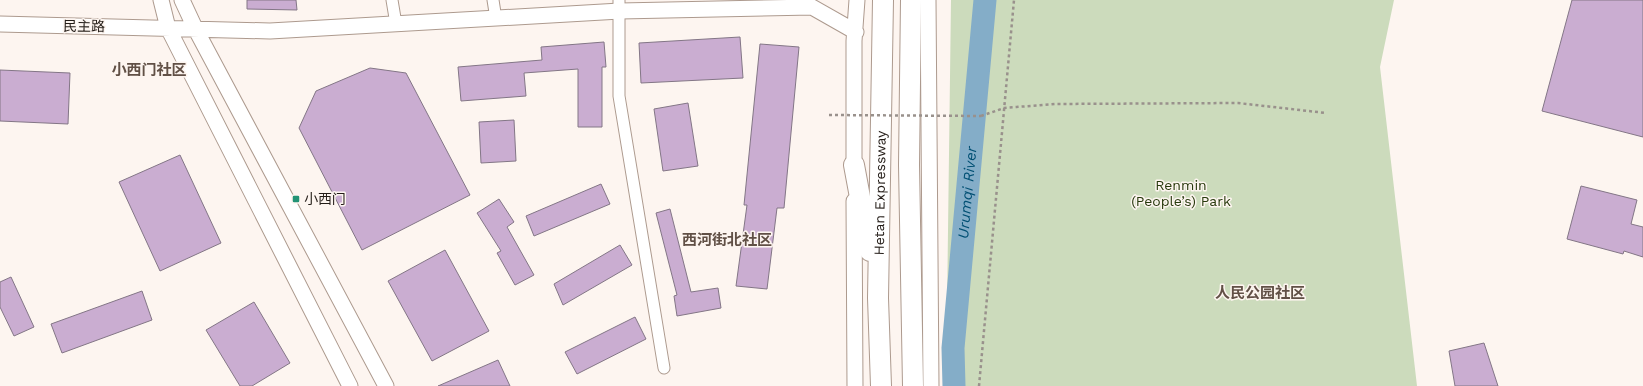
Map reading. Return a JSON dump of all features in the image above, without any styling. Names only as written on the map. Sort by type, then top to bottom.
[{"type":"highway","points":[[878,0],[883,34]]},
{"type":"highway","name":"Hetan Expressway","points":[[881,386],[878,298],[883,0]]},
{"type":"highway","name":"Hetan Expressway","points":[[911,5],[908,164],[913,386]]},
{"type":"highway","points":[[854,165],[878,298]]},
{"type":"street","points":[[161,0],[168,28],[350,386]]},
{"type":"street","points":[[182,0],[195,28],[386,386]]},
{"type":"street","points":[[392,0],[396,24]]},
{"type":"street","points":[[494,0],[496,19]]},
{"type":"street","points":[[855,386],[854,41],[856,32],[856,0]]},
{"type":"street","points":[[928,0],[931,386]]},
{"type":"street","points":[[619,6],[619,96],[664,368]]},
{"type":"street","name":"民主路","points":[[0,24],[270,31],[496,19],[619,6],[812,7],[856,32]]},
{"type":"path","points":[[979,386],[1014,0]]},
{"type":"path","points":[[829,114],[981,116],[1004,108],[1054,104],[1238,103],[1326,113]]},
{"type":"green space","name":"Renmin (People’s) Park","points":[[951,0],[1394,0],[1380,67],[1417,386],[946,386]]},
{"type":"building","points":[[247,0],[296,0],[297,10],[247,9]]},
{"type":"building","points":[[1572,0],[1643,0],[1643,137],[1542,111]]},
{"type":"building","points":[[740,37],[743,78],[641,83],[639,43]]},
{"type":"building","points":[[604,42],[606,67],[602,67],[602,127],[578,127],[578,69],[524,73],[526,96],[461,101],[458,67],[542,60],[541,47]]},
{"type":"building","points":[[760,44],[799,47],[784,208],[777,208],[767,289],[736,286],[747,205],[744,205]]},
{"type":"building","points":[[370,68],[406,73],[470,195],[362,250],[299,128],[316,91]]},
{"type":"building","points":[[0,70],[70,73],[68,124],[0,121]]},
{"type":"building","points":[[688,103],[698,166],[663,171],[654,109]]},
{"type":"building","points":[[514,120],[516,161],[481,163],[479,122]]},
{"type":"building","points":[[180,155],[221,243],[160,271],[119,182]]},
{"type":"building","points":[[601,184],[610,204],[534,236],[526,216]]},
{"type":"building","points":[[1581,186],[1637,200],[1631,224],[1643,227],[1643,257],[1624,251],[1623,254],[1567,239]]},
{"type":"building","points":[[499,199],[514,222],[507,227],[534,275],[515,285],[497,253],[501,251],[477,213]]},
{"type":"building","points":[[670,209],[691,292],[718,288],[721,308],[677,316],[674,296],[677,295],[656,213]]},
{"type":"building","points":[[620,245],[632,265],[563,305],[554,284]]},
{"type":"building","points":[[445,250],[489,331],[432,361],[388,281]]},
{"type":"building","points":[[11,277],[34,327],[14,336],[0,307],[0,282]]},
{"type":"building","points":[[142,291],[152,320],[62,353],[51,324]]},
{"type":"building","points":[[254,302],[290,363],[252,386],[240,386],[206,330]]},
{"type":"building","points":[[635,317],[646,339],[577,374],[565,352]]},
{"type":"building","points":[[1484,343],[1498,386],[1455,386],[1449,351]]},
{"type":"building","points":[[498,360],[510,386],[438,386]]},
{"type":"waterway","name":"Urumqi River","points":[[954,386],[953,348],[985,0]]},
{"type":"place","name":"小西门","points":[[296,199]]},
{"type":"district","name":"小西门社区","points":[[149,70]]},
{"type":"district","name":"西河街北社区","points":[[727,240]]},
{"type":"district","name":"人民公园社区","points":[[1260,293]]}]
